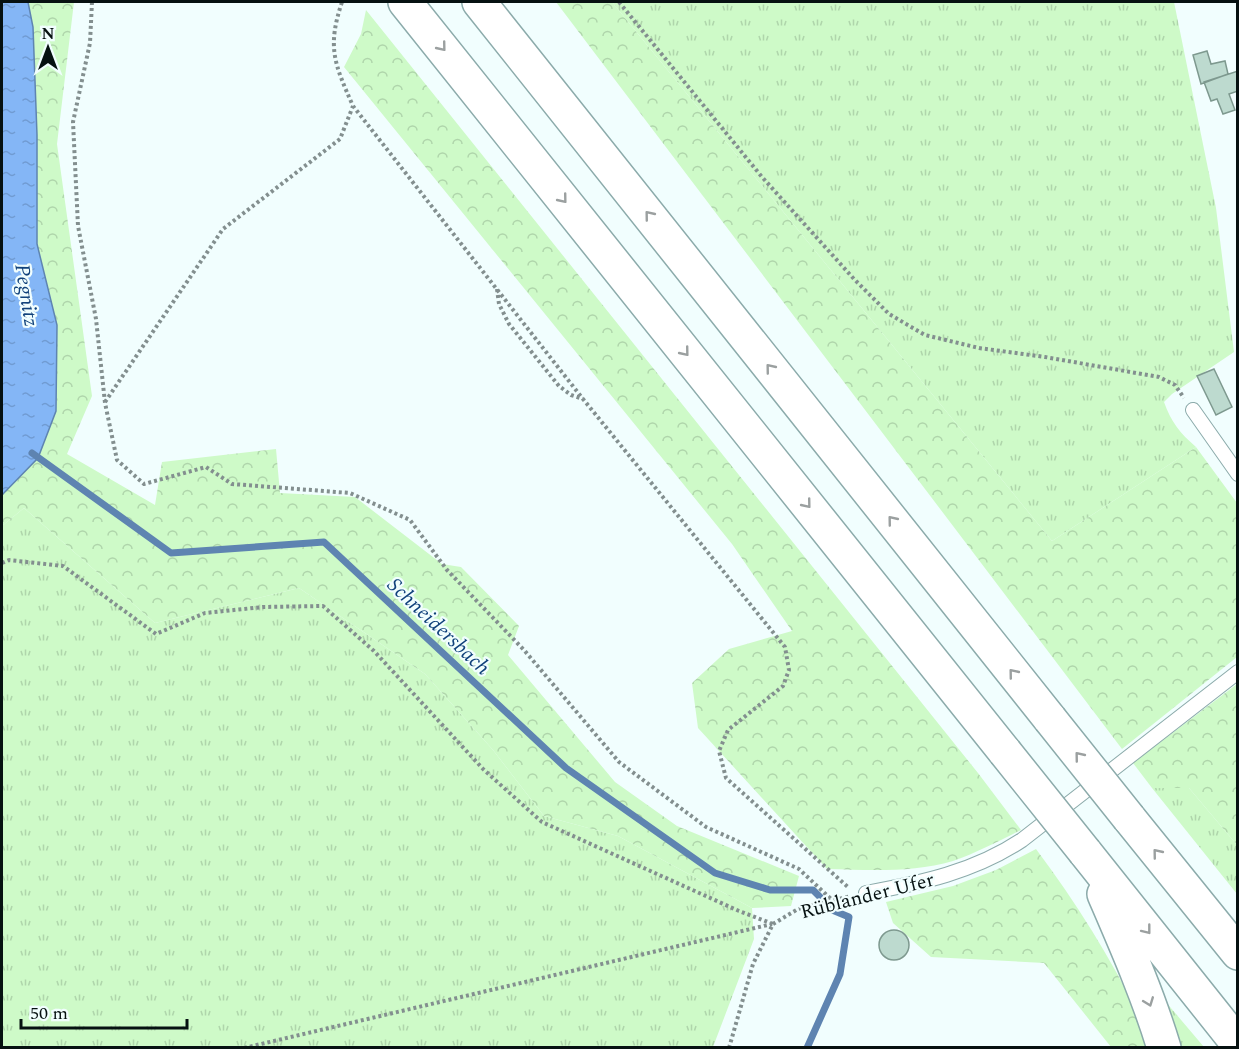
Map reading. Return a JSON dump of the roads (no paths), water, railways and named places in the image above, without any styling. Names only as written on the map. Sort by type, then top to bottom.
[{"type":"highway","points":[[405,2],[1238,1044]]},
{"type":"highway","points":[[479,2],[1238,953]]},
{"type":"highway","points":[[1084,852],[1134,964],[1153,1011],[1164,1047]]},
{"type":"highway","points":[[1186,887],[1238,937]]},
{"type":"lane","points":[[1193,410],[1238,474]]},
{"type":"lane","name":"Rüblander Ufer","points":[[861,894],[935,879],[985,861],[1022,840],[1238,672]]},
{"type":"water","name":"Pegnitz","points":[[2,2],[28,2],[33,27],[37,135],[37,244],[57,325],[56,411],[38,458],[2,495]]},
{"type":"waterway","name":"Schneidersbach","points":[[32,453],[171,553],[324,542],[566,768],[715,873],[770,890],[813,890],[820,897]]},
{"type":"waterway","name":"Schneidersbach","points":[[807,1048],[840,974],[849,917],[825,907]]}]
